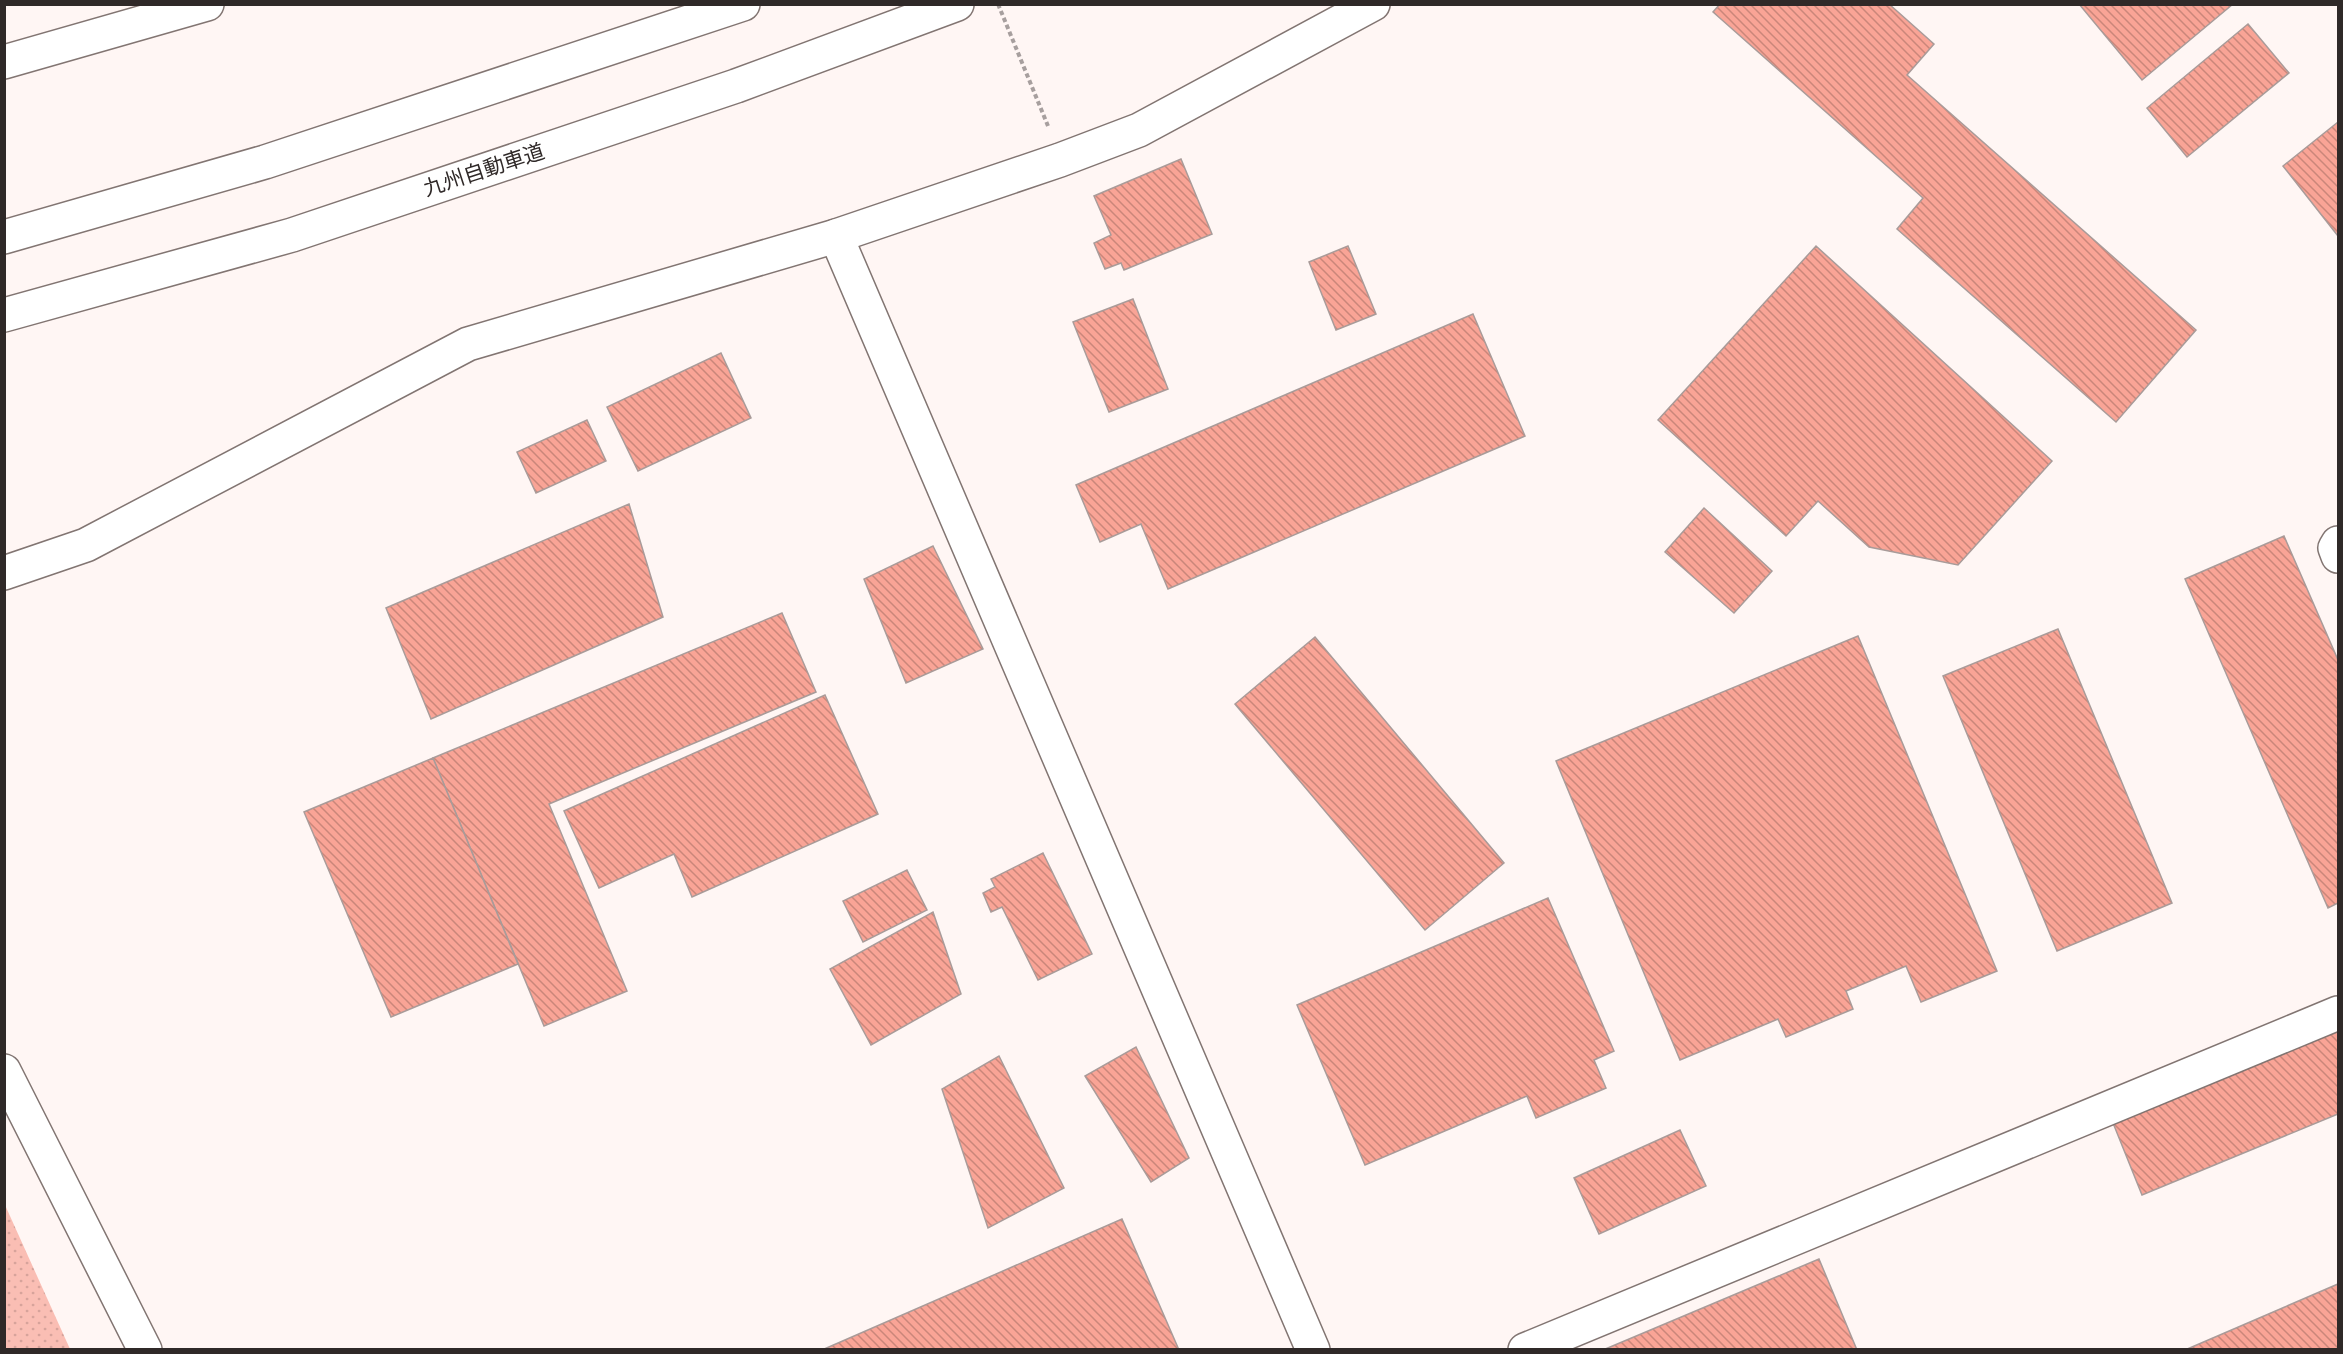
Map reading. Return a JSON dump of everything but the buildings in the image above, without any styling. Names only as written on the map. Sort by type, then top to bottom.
[{"type":"main road","points":[[4,62],[207,4]]},
{"type":"main road","points":[[4,237],[265,162],[743,4]]},
{"type":"main road","name":"九州自動車道","points":[[4,315],[303,231],[736,86],[957,4]]},
{"type":"main road","points":[[4,573],[86,545],[468,344],[836,236],[1060,160],[1139,130],[1373,4]]},
{"type":"main road","points":[[836,236],[1314,1350]]},
{"type":"main road","points":[[2338,543],[2335,548],[2338,556]]},
{"type":"main road","points":[[1526,1350],[2338,1013]]},
{"type":"main road","points":[[4,1071],[145,1350]]},
{"type":"path","points":[[998,4],[1042,112]]},
{"type":"shaded area","points":[[5,1205],[70,1349],[5,1349]]}]
